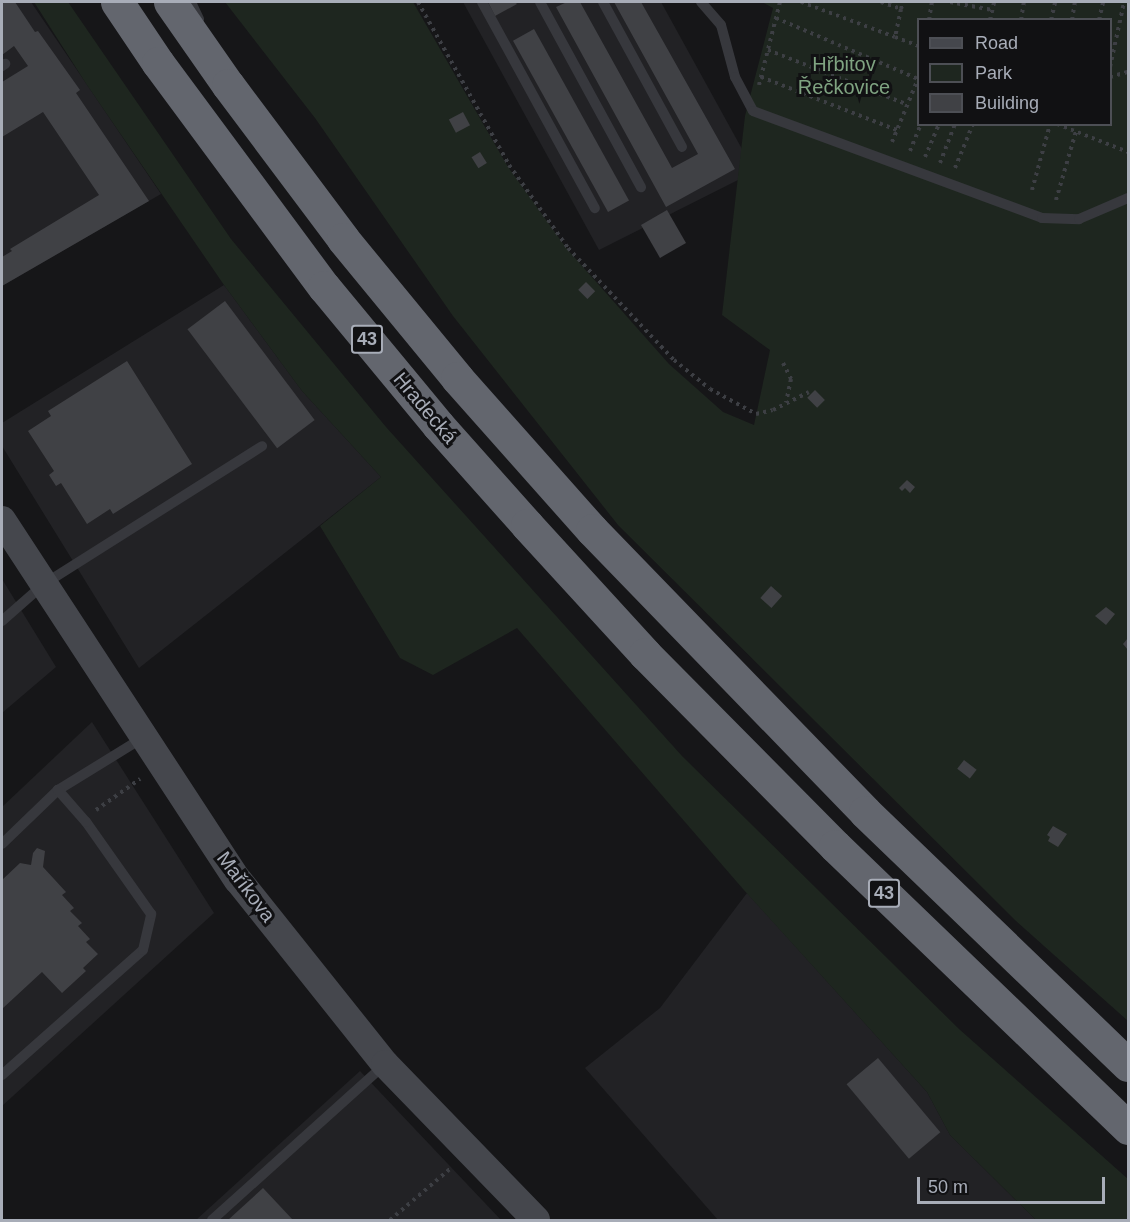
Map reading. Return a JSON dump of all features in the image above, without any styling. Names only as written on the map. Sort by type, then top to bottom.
[{"type":"highway","name":"Hradecká","points":[[117,2],[158,63],[324,287],[438,426],[645,654],[844,854],[1128,1128]]},
{"type":"highway","name":"43","points":[[170,2],[228,85],[357,256],[457,378],[592,530],[865,812],[1128,1065]]},
{"type":"street","name":"Maříkova","points":[[2,520],[238,880],[386,1064],[536,1221]]},
{"type":"lane","points":[[191,2],[228,85]]},
{"type":"lane","points":[[482,2],[595,208]]},
{"type":"lane","points":[[540,2],[641,187]]},
{"type":"lane","points":[[603,2],[682,147]]},
{"type":"lane","points":[[700,2],[721,26],[735,77],[753,111],[1042,218],[1079,219],[1128,198]]},
{"type":"lane","points":[[2,621],[44,584],[262,446]]},
{"type":"lane","points":[[2,844],[58,790],[144,736]]},
{"type":"lane","points":[[2,1076],[143,950],[151,914],[83,819],[58,790]]},
{"type":"lane","points":[[212,1221],[386,1064]]},
{"type":"path","points":[[417,2],[509,165],[568,248],[674,360],[710,389],[756,414],[773,410],[809,392]]},
{"type":"path","points":[[753,111],[780,2]]},
{"type":"path","points":[[801,2],[917,46]]},
{"type":"path","points":[[881,2],[901,9]]},
{"type":"path","points":[[895,37],[903,2]]},
{"type":"path","points":[[929,18],[932,2]]},
{"type":"path","points":[[950,2],[992,10]]},
{"type":"path","points":[[990,18],[994,2]]},
{"type":"path","points":[[1021,18],[1024,2]]},
{"type":"path","points":[[1051,18],[1055,2]]},
{"type":"path","points":[[1072,18],[1075,2]]},
{"type":"path","points":[[1099,18],[1103,2]]},
{"type":"path","points":[[1112,58],[1124,2]]},
{"type":"path","points":[[776,18],[917,79]]},
{"type":"path","points":[[768,50],[908,105]]},
{"type":"path","points":[[1112,76],[1128,72]]},
{"type":"path","points":[[761,77],[897,130]]},
{"type":"path","points":[[892,142],[917,82]]},
{"type":"path","points":[[908,155],[920,126]]},
{"type":"path","points":[[923,162],[938,126]]},
{"type":"path","points":[[936,171],[954,126]]},
{"type":"path","points":[[952,176],[972,126]]},
{"type":"path","points":[[1032,190],[1049,126]]},
{"type":"path","points":[[1062,126],[1128,152]]},
{"type":"path","points":[[1056,200],[1076,131]]},
{"type":"path","points":[[783,363],[791,379],[786,402]]},
{"type":"path","points":[[83,819],[140,779]]},
{"type":"path","points":[[390,1221],[450,1168]]},
{"type":"shaded area","points":[[2,2],[31,2],[161,194],[2,286]]},
{"type":"shaded area","points":[[463,2],[661,2],[742,149],[738,180],[599,250]]},
{"type":"shaded area","points":[[224,285],[302,391],[381,477],[139,668],[2,446],[2,423]]},
{"type":"shaded area","points":[[2,579],[56,667],[2,713]]},
{"type":"shaded area","points":[[92,722],[214,913],[2,1106],[2,807]]},
{"type":"shaded area","points":[[747,893],[927,1092],[950,1135],[1036,1220],[718,1220],[585,1068],[660,1008]]},
{"type":"shaded area","points":[[360,1071],[501,1220],[196,1220]]},
{"type":"green space","points":[[34,2],[68,2],[231,239],[386,427],[682,756],[959,1029],[1128,1179],[1128,1220],[1036,1220],[950,1135],[927,1092],[743,889],[517,628],[433,675],[400,658],[320,526],[381,477],[302,391],[224,285],[87,85]]},
{"type":"green space","name":"Hřbitov Řečkovice","points":[[225,2],[413,2],[508,167],[567,249],[669,364],[723,412],[754,425],[770,350],[722,315],[745,116],[773,8],[762,2],[1128,2],[1128,1021],[1015,920],[618,525],[453,316],[315,118]]},
{"type":"building","points":[[2,2],[15,2],[35,32],[38,31],[80,90],[76,93],[149,201],[2,286],[2,257],[12,251],[10,249],[99,195],[43,112],[2,137],[2,82],[28,66],[14,46],[2,55]]},
{"type":"building","points":[[488,2],[515,2],[517,4],[495,16]]},
{"type":"building","points":[[567,2],[580,2],[672,168],[698,154],[614,2],[641,2],[735,169],[666,207],[556,7]]},
{"type":"building","points":[[534,29],[629,200],[608,212],[513,41]]},
{"type":"building","points":[[463,112],[470,125],[456,133],[449,120]]},
{"type":"building","points":[[480,152],[487,163],[478,168],[472,157]]},
{"type":"building","points":[[667,210],[686,243],[660,258],[641,225]]},
{"type":"building","points":[[586,282],[595,291],[587,299],[578,290]]},
{"type":"building","points":[[225,301],[315,420],[277,448],[187,329]]},
{"type":"building","points":[[127,361],[192,464],[113,514],[110,509],[87,524],[61,483],[56,486],[49,475],[54,471],[28,431],[51,416],[48,411]]},
{"type":"building","points":[[815,390],[825,400],[817,408],[807,398]]},
{"type":"building","points":[[907,480],[915,487],[910,493],[905,488],[902,491],[899,488]]},
{"type":"building","points":[[771,586],[782,596],[771,608],[760,598]]},
{"type":"building","points":[[1106,607],[1115,614],[1106,625],[1095,616]]},
{"type":"building","points":[[1128,638],[1128,650],[1123,644]]},
{"type":"building","points":[[964,760],[977,770],[970,779],[957,769]]},
{"type":"building","points":[[1053,826],[1067,834],[1058,847],[1048,841],[1050,837],[1047,835]]},
{"type":"building","points":[[37,848],[45,851],[43,867],[66,892],[62,895],[74,908],[70,911],[82,923],[78,926],[90,939],[86,942],[98,954],[83,968],[86,971],[62,993],[42,972],[2,1009],[2,880],[20,863],[31,865],[33,853]]},
{"type":"building","points":[[878,1058],[940,1132],[909,1159],[847,1084]]},
{"type":"building","points":[[263,1188],[293,1220],[228,1220]]}]
